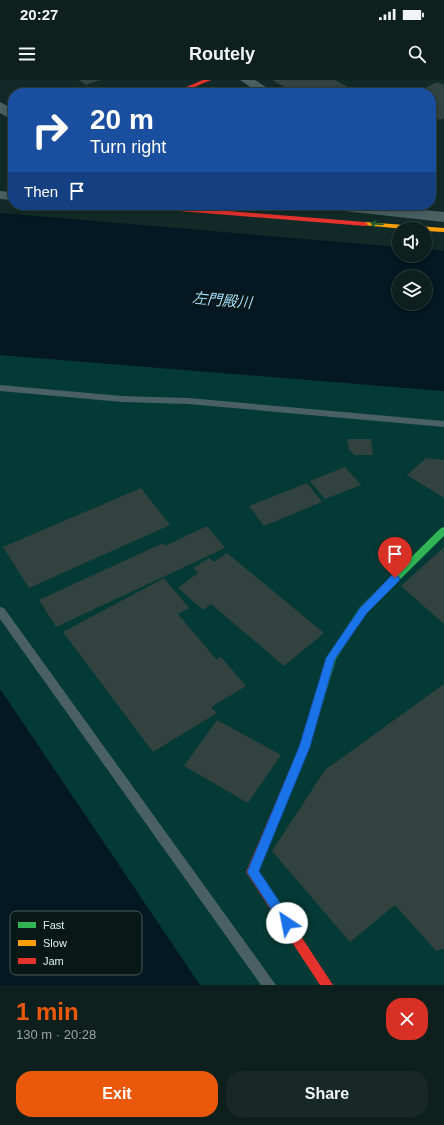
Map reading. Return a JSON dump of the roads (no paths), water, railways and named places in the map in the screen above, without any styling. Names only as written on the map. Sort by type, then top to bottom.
[{"type":"street","points":[[188,88],[208,80]]},
{"type":"street","points":[[246,80],[260,88]]},
{"type":"street","points":[[0,106],[8,112]]},
{"type":"street","points":[[193,210],[444,230]]},
{"type":"street","points":[[400,210],[444,217]]},
{"type":"street","points":[[327,985],[252,872],[304,747],[331,658],[363,610],[444,530]]},
{"type":"lane","points":[[0,388],[122,400],[188,401],[444,424]]},
{"type":"lane","points":[[0,611],[269,985]]},
{"type":"water","name":"左門殿川","points":[[0,213],[392,246],[392,262],[432,262],[432,250],[444,251],[444,391],[0,355]]},
{"type":"water","points":[[0,689],[200,985],[0,985]]}]
